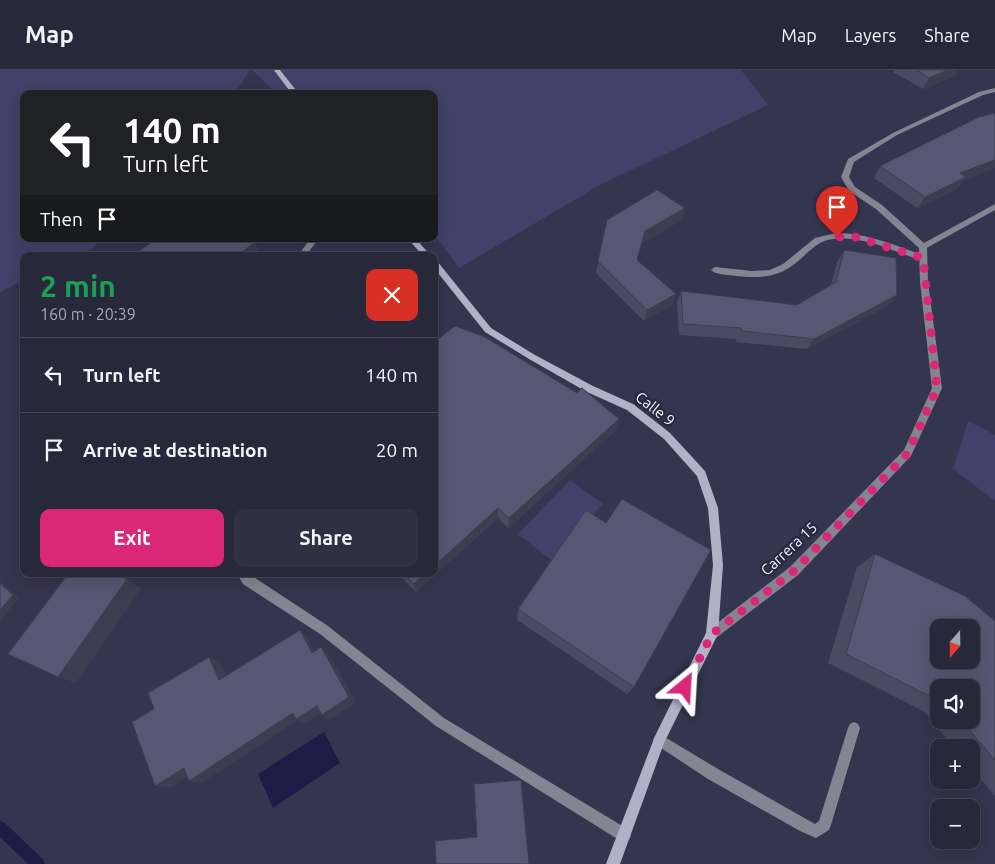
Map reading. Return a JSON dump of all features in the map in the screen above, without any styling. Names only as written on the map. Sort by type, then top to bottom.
[{"type":"street","points":[[277,70],[293,90]]},
{"type":"street","points":[[923,253],[879,206],[852,189],[845,177],[851,161],[895,134],[981,93],[995,90]]},
{"type":"street","points":[[715,270],[762,275],[785,268],[822,239],[852,236],[923,253],[995,207]]},
{"type":"street","points":[[415,242],[423,252]]},
{"type":"street","name":"Carrera 15","points":[[613,864],[659,740],[712,634],[794,571],[908,453],[937,388],[923,253]]},
{"type":"street","name":"Calle 9","points":[[438,268],[488,330],[590,389],[630,407],[667,436],[701,474],[713,508],[718,565],[712,634]]},
{"type":"street","points":[[244,577],[324,630],[440,722],[624,835]]},
{"type":"street","points":[[659,740],[713,774],[805,826],[816,830],[824,825],[854,728]]},
{"type":"shaded area","points":[[0,70],[250,70],[237,90],[20,90],[20,242],[98,242],[93,249],[86,252],[20,252],[20,282],[0,292]]},
{"type":"shaded area","points":[[252,70],[741,70],[768,105],[600,185],[459,268],[438,239],[438,90],[273,90]]},
{"type":"shaded area","points":[[968,421],[995,435],[995,501],[953,469]]},
{"type":"shaded area","points":[[570,480],[603,504],[551,560],[518,534]]},
{"type":"shaded area","points":[[324,732],[340,763],[273,808],[258,774]]},
{"type":"building","points":[[917,70],[948,70],[929,78]]},
{"type":"building","points":[[995,113],[995,160],[960,173],[966,177],[925,197],[880,166],[979,117]]},
{"type":"building","points":[[657,190],[685,208],[645,231],[637,260],[676,294],[647,310],[598,261],[607,220]]},
{"type":"building","points":[[152,242],[255,242],[242,252],[138,252]]},
{"type":"building","points":[[844,250],[896,258],[897,295],[814,339],[742,331],[741,328],[683,324],[681,291],[797,305],[836,282]]},
{"type":"building","points":[[455,326],[485,337],[577,393],[582,388],[619,419],[509,518],[498,508],[438,562],[438,339]]},
{"type":"building","points":[[622,499],[711,550],[634,687],[518,609],[586,510],[606,523]]},
{"type":"building","points":[[875,554],[965,596],[995,621],[995,760],[980,742],[980,739],[977,739],[969,729],[980,729],[980,679],[930,679],[930,696],[846,654]]},
{"type":"building","points":[[66,577],[122,577],[127,579],[58,677],[8,654]]},
{"type":"building","points":[[407,577],[422,577],[414,584]]},
{"type":"building","points":[[0,584],[13,595],[0,610]]},
{"type":"building","points":[[300,630],[312,653],[321,647],[349,697],[322,715],[317,706],[296,719],[293,713],[189,781],[184,768],[155,786],[132,722],[154,709],[148,693],[209,657],[219,680]]},
{"type":"building","points":[[521,780],[529,864],[436,864],[435,841],[477,837],[474,784]]},
{"type":"waterway","points":[[0,828],[38,864]]},
{"type":"route","points":[[685,687],[712,634],[794,571],[908,453],[937,388],[924,282],[923,258],[852,236],[837,237]]}]
